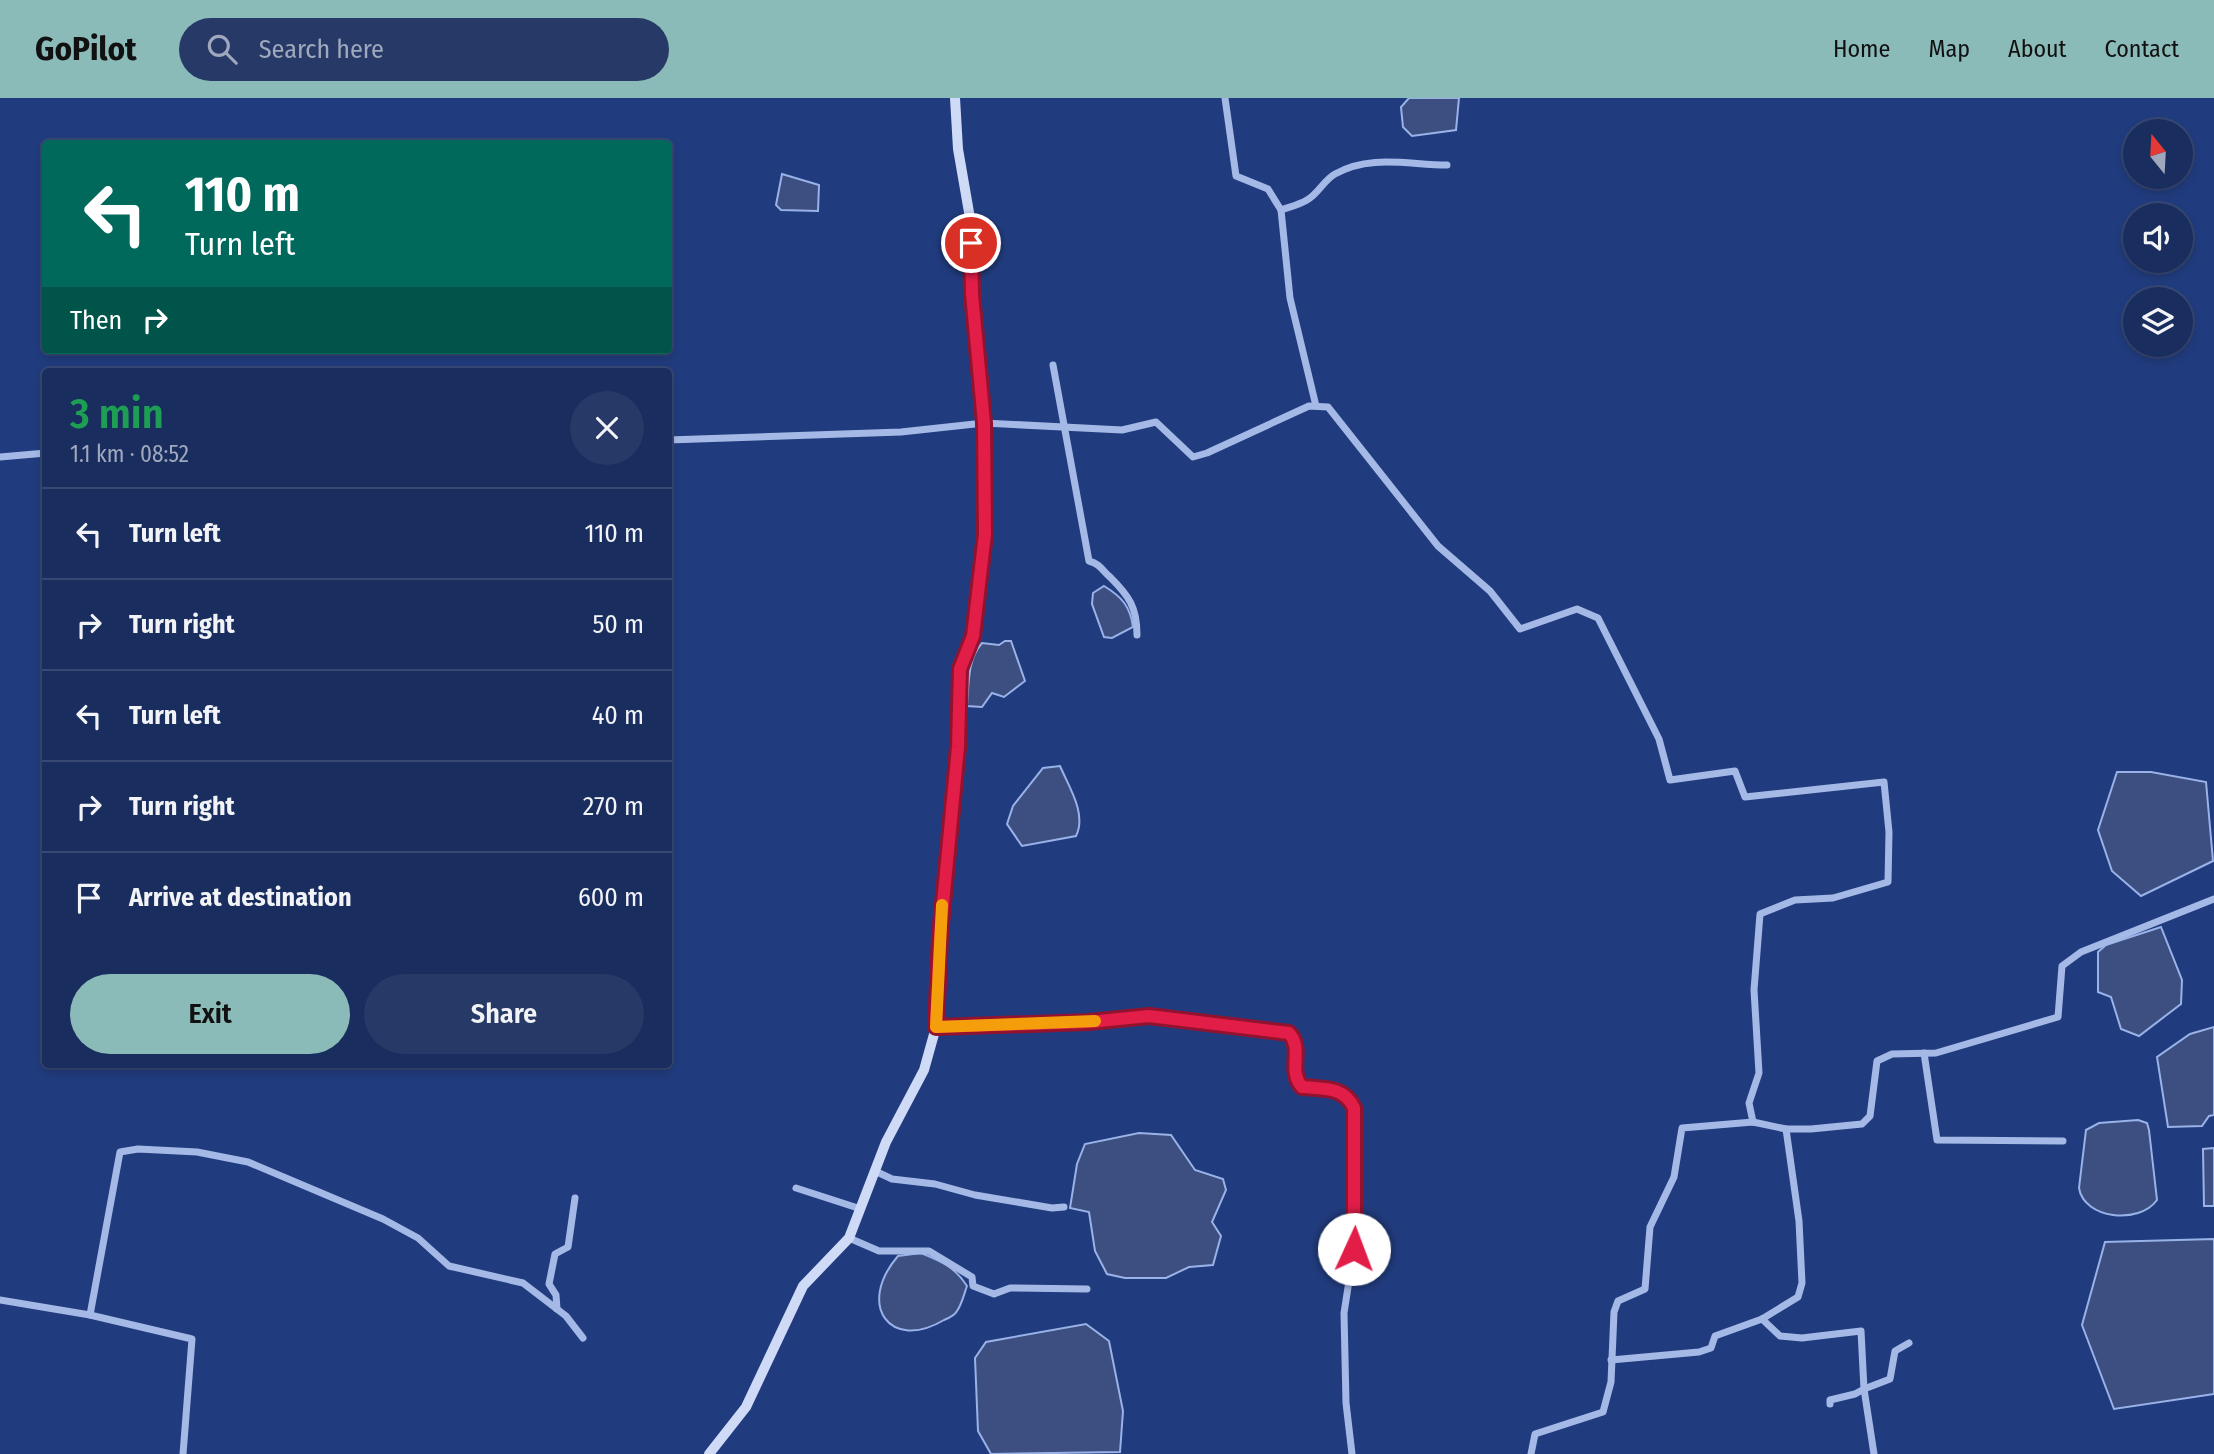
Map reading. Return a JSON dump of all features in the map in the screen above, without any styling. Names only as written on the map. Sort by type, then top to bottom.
[{"type":"main road","points":[[709,1454],[746,1407],[803,1286],[849,1238],[886,1142],[925,1070],[936,1027],[940,935],[958,747],[960,669],[973,636],[985,534],[984,423],[972,294],[970,218],[958,149],[955,98]]},
{"type":"street","points":[[1225,98],[1236,176],[1268,189],[1281,210],[1290,298],[1316,406]]},
{"type":"street","points":[[1281,210],[1308,200],[1332,175],[1355,165],[1392,160],[1413,165],[1447,165]]},
{"type":"street","points":[[1053,365],[1089,561],[1098,564],[1126,593],[1137,618],[1137,635]]},
{"type":"street","points":[[672,440],[901,432],[984,423],[1122,430],[1156,422],[1193,457],[1309,406],[1328,407],[1438,546],[1490,591],[1520,629],[1577,609],[1598,618],[1659,739],[1670,780],[1735,771],[1745,797],[1884,782],[1889,832],[1888,882],[1833,898],[1795,900],[1760,914],[1754,990],[1759,1073],[1749,1103],[1753,1122]]},
{"type":"street","points":[[0,457],[42,453]]},
{"type":"street","points":[[1531,1454],[1535,1434],[1602,1412],[1611,1382],[1614,1312],[1618,1301],[1645,1289],[1650,1227],[1674,1177],[1682,1128],[1753,1122],[1786,1129],[1862,1124],[1870,1116],[1877,1061],[1892,1054],[1924,1053],[1990,1039],[2058,1017],[2062,966],[2081,952],[2214,899]]},
{"type":"street","points":[[936,1027],[1089,1022],[1149,1016],[1289,1033],[1294,1039],[1296,1052],[1293,1065],[1297,1082],[1302,1087],[1340,1091],[1349,1096],[1354,1108],[1354,1249],[1344,1314],[1346,1403],[1352,1454]]},
{"type":"street","points":[[1924,1053],[1937,1140],[2063,1141]]},
{"type":"street","points":[[1611,1360],[1699,1352],[1711,1348],[1715,1336],[1762,1319],[1798,1297],[1802,1283],[1797,1205],[1786,1129]]},
{"type":"street","points":[[90,1315],[120,1152],[138,1149],[197,1152],[248,1162],[383,1219],[418,1238],[449,1266],[523,1283],[557,1309],[583,1338]]},
{"type":"street","points":[[875,1171],[892,1179],[935,1184],[975,1195],[1052,1208],[1064,1207]]},
{"type":"street","points":[[796,1188],[862,1209]]},
{"type":"street","points":[[557,1309],[556,1295],[549,1284],[555,1254],[568,1247],[575,1198]]},
{"type":"street","points":[[849,1238],[879,1251],[929,1251],[972,1277],[973,1286],[994,1294],[1010,1288],[1087,1289]]},
{"type":"street","points":[[0,1300],[90,1315],[191,1339],[183,1454]]},
{"type":"street","points":[[1762,1319],[1780,1336],[1802,1338],[1861,1331],[1864,1388],[1874,1454]]},
{"type":"street","points":[[1830,1404],[1830,1400],[1855,1394],[1890,1379],[1895,1351],[1909,1343]]},
{"type":"water","points":[[1409,98],[1459,98],[1456,130],[1412,136],[1403,127],[1401,107]]},
{"type":"water","points":[[782,174],[819,185],[818,211],[781,210],[776,205]]},
{"type":"water","points":[[1104,586],[1124,603],[1130,613],[1133,627],[1112,638],[1104,637],[1092,604],[1093,593]]},
{"type":"water","points":[[1011,641],[1025,681],[1004,697],[992,693],[982,707],[967,706],[970,673],[977,650],[982,643],[999,645]]},
{"type":"water","points":[[1060,766],[1078,810],[1079,828],[1076,836],[1022,846],[1007,824],[1013,806],[1043,768]]},
{"type":"water","points":[[2117,772],[2151,772],[2206,782],[2213,861],[2141,896],[2112,871],[2098,830]]},
{"type":"water","points":[[2161,927],[2182,980],[2181,1004],[2139,1036],[2121,1029],[2111,997],[2098,992],[2098,952],[2106,945]]},
{"type":"water","points":[[2214,1027],[2214,1115],[2209,1116],[2202,1126],[2168,1127],[2157,1057],[2190,1034]]},
{"type":"water","points":[[2138,1120],[2147,1123],[2149,1130],[2157,1200],[2138,1213],[2113,1215],[2101,1212],[2083,1198],[2079,1188],[2086,1130],[2099,1123]]},
{"type":"water","points":[[1139,1133],[1171,1135],[1195,1170],[1223,1179],[1226,1190],[1212,1222],[1221,1236],[1213,1265],[1189,1267],[1166,1278],[1125,1278],[1107,1274],[1095,1251],[1089,1212],[1070,1208],[1077,1164],[1085,1144]]},
{"type":"water","points":[[2214,1148],[2214,1206],[2204,1206],[2203,1149]]},
{"type":"water","points":[[2214,1239],[2214,1394],[2114,1409],[2082,1325],[2105,1242]]},
{"type":"water","points":[[921,1253],[947,1265],[967,1286],[956,1312],[948,1318],[925,1328],[908,1330],[895,1327],[885,1318],[880,1306],[880,1291],[886,1274],[898,1256]]},
{"type":"water","points":[[1086,1324],[1109,1341],[1123,1411],[1120,1452],[991,1454],[978,1431],[975,1358],[986,1342]]},
{"type":"slow traffic","points":[[942,905],[936,1027],[1095,1021]]},
{"type":"route","points":[[971,243],[972,294],[984,423],[985,534],[973,636],[960,669],[958,747],[940,935],[936,1027],[1089,1022],[1149,1016],[1289,1033],[1294,1039],[1296,1052],[1293,1065],[1297,1082],[1302,1087],[1340,1091],[1349,1096],[1354,1108],[1354,1249]]}]
